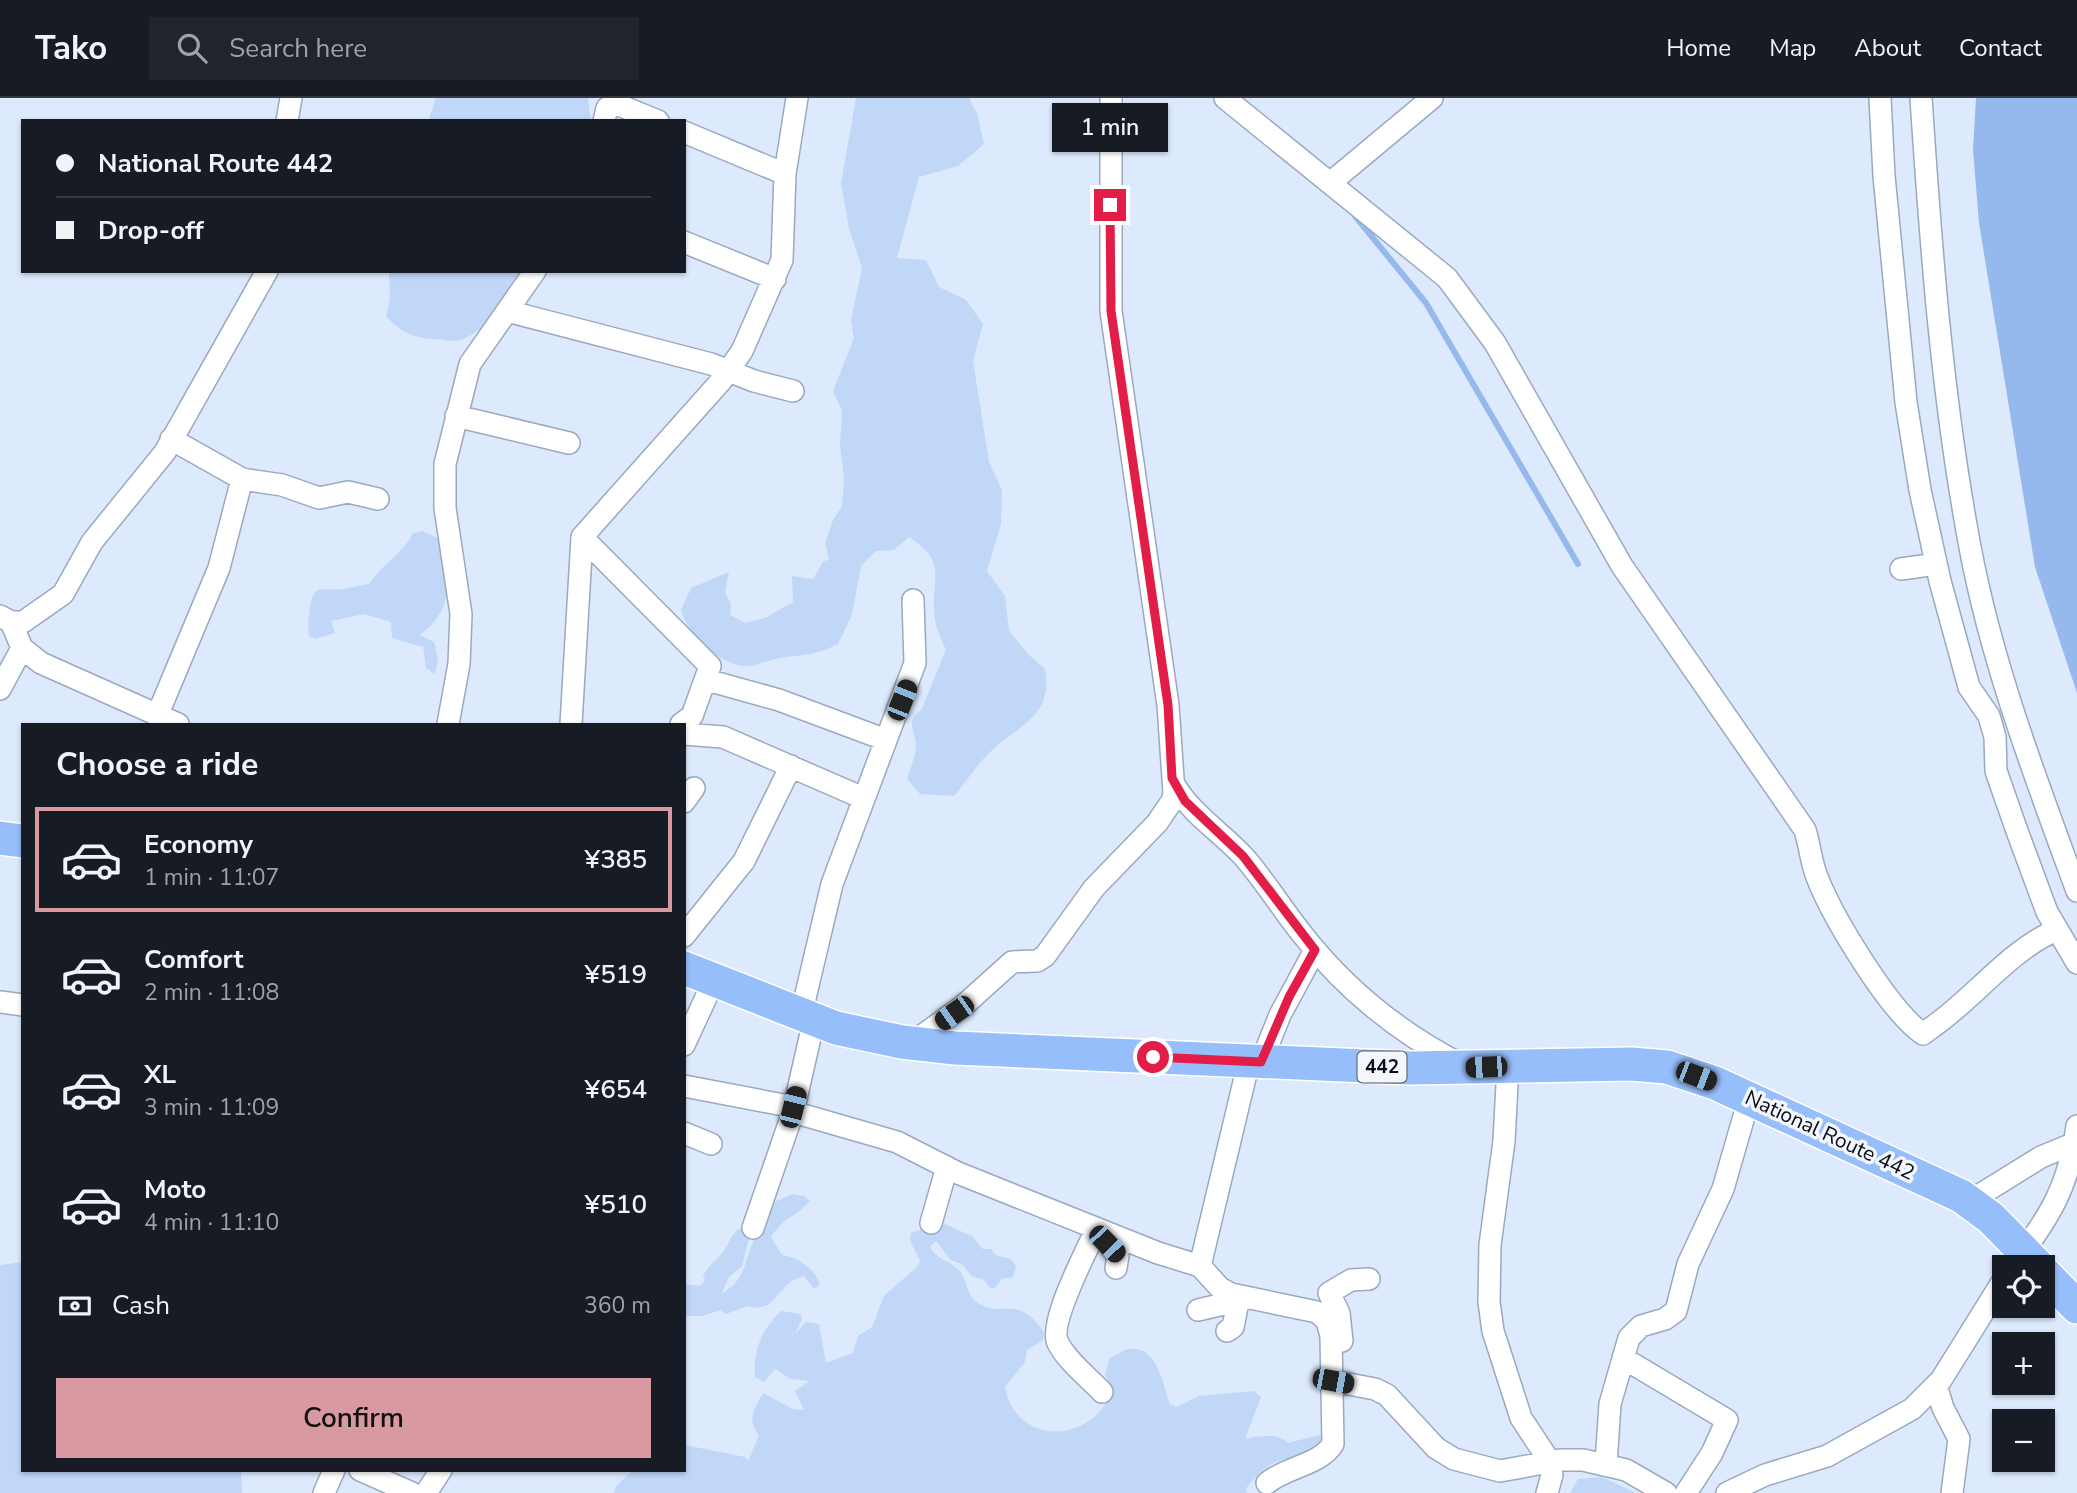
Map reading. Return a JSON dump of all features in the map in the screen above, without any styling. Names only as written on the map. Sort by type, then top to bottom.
[{"type":"highway","points":[[0,838],[21,841]]},
{"type":"highway","name":"National Route 442","points":[[686,969],[715,978],[808,1018],[855,1033],[912,1043],[980,1050],[1468,1068],[1631,1064],[1667,1067],[1706,1079],[1970,1201],[2021,1255]]},
{"type":"highway","name":"National Route 442","points":[[2055,1287],[2077,1307]]},
{"type":"street","points":[[288,119],[290,98]]},
{"type":"street","points":[[571,723],[582,537],[728,371],[742,351],[775,279],[784,247],[785,174],[797,98]]},
{"type":"street","points":[[912,1043],[963,1006],[1012,962],[1033,962],[1045,956],[1087,896],[1169,807],[1174,784],[1170,761],[1168,705],[1111,311],[1111,98]]},
{"type":"street","points":[[1225,98],[1441,271],[1495,343],[1622,566],[1805,830],[1813,867],[1825,894],[1872,975],[1910,1025],[1923,1034],[2018,953],[2056,930]]},
{"type":"street","points":[[1330,183],[1432,98]]},
{"type":"street","points":[[1880,98],[1884,176],[1906,402],[1920,490],[1936,564],[1969,687],[1989,716],[1994,733],[1995,765],[2000,784],[2056,930],[2077,963]]},
{"type":"street","points":[[1921,98],[1944,384],[1970,546],[2004,679],[2077,891]]},
{"type":"street","points":[[604,119],[607,108],[614,103],[654,119]]},
{"type":"street","points":[[686,133],[785,174]]},
{"type":"street","points":[[686,243],[775,279]]},
{"type":"street","points":[[175,723],[60,673],[22,648],[6,619],[30,619],[60,598],[92,542],[147,477],[172,439],[266,273]]},
{"type":"street","points":[[448,723],[459,664],[461,614],[446,523],[444,476],[470,364],[534,273]]},
{"type":"street","points":[[507,311],[711,364],[793,391]]},
{"type":"street","points":[[456,416],[569,443]]},
{"type":"street","points":[[172,439],[243,479],[269,481],[319,498],[348,492],[378,499]]},
{"type":"street","points":[[157,716],[219,568],[243,479]]},
{"type":"street","points":[[582,537],[710,666],[692,716],[682,723]]},
{"type":"street","points":[[1901,569],[1936,564]]},
{"type":"street","points":[[754,1228],[793,1109],[832,884],[915,663],[913,600]]},
{"type":"street","points":[[0,689],[22,648]]},
{"type":"street","points":[[707,680],[779,700],[886,740]]},
{"type":"street","points":[[686,734],[723,737],[863,798]]},
{"type":"street","points":[[686,934],[744,861],[791,766]]},
{"type":"street","points":[[1174,784],[1185,801],[1243,856],[1315,950],[1373,1009],[1468,1068]]},
{"type":"street","points":[[1200,1266],[1255,1061],[1315,950]]},
{"type":"street","points":[[686,1041],[715,978]]},
{"type":"street","points":[[0,1002],[21,1005]]},
{"type":"street","points":[[1508,1066],[1504,1141],[1490,1245],[1490,1314],[1521,1419],[1550,1462],[1552,1475],[1547,1493]]},
{"type":"street","points":[[686,1086],[793,1109],[886,1138],[947,1167],[1094,1228],[1200,1266],[1220,1289],[1238,1299],[1317,1312],[1328,1324],[1332,1353],[1334,1436],[1330,1449],[1320,1457],[1277,1475],[1267,1483]]},
{"type":"street","points":[[1606,1464],[1606,1423],[1623,1358],[1635,1331],[1669,1317],[1675,1311],[1688,1264],[1723,1189],[1749,1099]]},
{"type":"street","points":[[686,1134],[711,1144]]},
{"type":"street","points":[[1970,1201],[2076,1134]]},
{"type":"street","points":[[2033,1255],[2059,1199],[2076,1134]]},
{"type":"street","points":[[931,1223],[947,1167]]},
{"type":"street","points":[[1094,1228],[1118,1255],[1116,1268]]},
{"type":"street","points":[[1094,1228],[1060,1313],[1056,1334],[1061,1347],[1102,1392]]},
{"type":"street","points":[[1332,1353],[1342,1340],[1339,1312],[1329,1293],[1352,1280],[1369,1279]]},
{"type":"street","points":[[1727,1493],[1765,1475],[1827,1456],[1906,1413],[1936,1385],[1992,1298]]},
{"type":"street","points":[[1198,1310],[1238,1299]]},
{"type":"street","points":[[1227,1331],[1233,1327],[1238,1299]]},
{"type":"street","points":[[1623,1358],[1727,1420],[1712,1453],[1686,1493]]},
{"type":"street","points":[[1333,1381],[1375,1389],[1387,1395],[1436,1448],[1454,1459],[1500,1471],[1571,1459],[1606,1464],[1626,1470],[1666,1493]]},
{"type":"street","points":[[1936,1385],[1943,1408],[1959,1439],[1952,1493]]},
{"type":"street","points":[[324,1493],[333,1472]]},
{"type":"street","points":[[365,1472],[412,1493]]},
{"type":"street","points":[[426,1493],[440,1472]]},
{"type":"shaded area","points":[[436,98],[588,98],[591,119],[429,119]]},
{"type":"shaded area","points":[[856,98],[969,98],[977,113],[984,144],[958,166],[919,177],[897,258],[926,260],[939,287],[966,300],[983,324],[973,361],[989,462],[1002,490],[1001,524],[987,571],[1005,596],[1009,631],[1045,669],[1046,686],[1039,710],[984,758],[954,796],[920,794],[907,779],[916,749],[913,718],[921,710],[946,650],[935,619],[934,564],[922,547],[909,537],[894,550],[876,551],[861,566],[852,615],[838,644],[822,651],[749,666],[738,665],[717,656],[707,648],[691,630],[681,610],[691,588],[729,572],[725,592],[731,604],[730,615],[745,623],[765,618],[793,602],[792,576],[813,579],[823,562],[829,559],[825,543],[833,520],[842,506],[844,480],[840,445],[842,411],[833,391],[854,338],[851,321],[862,268],[849,229],[841,183]]},
{"type":"shaded area","points":[[1976,98],[2077,98],[2077,693],[2035,567],[1979,223],[1973,150]]},
{"type":"shaded area","points":[[389,273],[519,273],[489,321],[470,336],[460,340],[425,338],[401,330],[386,316],[390,299]]},
{"type":"shaded area","points":[[422,531],[438,538],[446,579],[447,591],[440,613],[420,635],[434,642],[438,659],[435,674],[426,668],[423,647],[392,638],[391,622],[364,614],[331,621],[335,633],[316,639],[309,636],[310,608],[317,591],[369,584],[404,547],[413,533]]},
{"type":"shaded area","points":[[793,1194],[805,1196],[810,1201],[771,1237],[782,1255],[794,1258],[813,1272],[820,1283],[818,1287],[813,1288],[804,1276],[791,1281],[768,1305],[758,1308],[747,1306],[726,1314],[721,1310],[702,1316],[686,1316],[686,1284],[700,1286],[705,1281],[705,1272],[723,1253],[738,1229],[751,1230],[742,1266],[729,1277],[722,1293],[735,1284],[742,1273],[753,1241],[774,1202]]},
{"type":"shaded area","points":[[942,1223],[972,1236],[983,1249],[991,1249],[995,1255],[1011,1259],[1016,1266],[1013,1277],[1002,1279],[995,1288],[990,1288],[984,1280],[971,1276],[963,1265],[951,1260],[936,1241],[930,1246],[935,1254],[959,1270],[974,1300],[995,1309],[1026,1313],[1044,1332],[1043,1340],[1027,1350],[1025,1362],[1005,1387],[1012,1406],[1023,1420],[1038,1428],[1054,1432],[1088,1422],[1102,1409],[1112,1392],[1105,1374],[1110,1358],[1125,1350],[1136,1349],[1144,1352],[1156,1366],[1170,1404],[1177,1407],[1199,1396],[1253,1391],[1261,1397],[1245,1439],[1273,1436],[1288,1443],[1319,1435],[1324,1439],[1308,1452],[1280,1460],[1265,1468],[1245,1490],[1248,1493],[614,1493],[616,1486],[631,1472],[686,1472],[686,1445],[745,1457],[748,1461],[759,1436],[752,1420],[763,1393],[793,1409],[804,1410],[795,1391],[810,1381],[790,1379],[775,1369],[764,1382],[755,1377],[757,1349],[774,1318],[781,1311],[801,1314],[802,1319],[795,1334],[806,1322],[819,1324],[826,1363],[853,1353],[858,1336],[872,1327],[884,1296],[917,1267],[920,1261],[910,1240],[911,1233]]},
{"type":"shaded area","points":[[21,1262],[21,1472],[241,1472],[242,1493],[0,1493],[0,1265]]},
{"type":"shaded area","points":[[1602,1477],[1636,1493],[1570,1493],[1578,1479]]},
{"type":"waterway","points":[[1355,216],[1426,303],[1578,564]]},
{"type":"waterway","points":[[46,617],[68,600]]},
{"type":"route","points":[[1110,205],[1111,311],[1144,554],[1168,705],[1172,778],[1185,801],[1217,829],[1251,865],[1315,950],[1289,997],[1261,1062],[1153,1057]]}]
